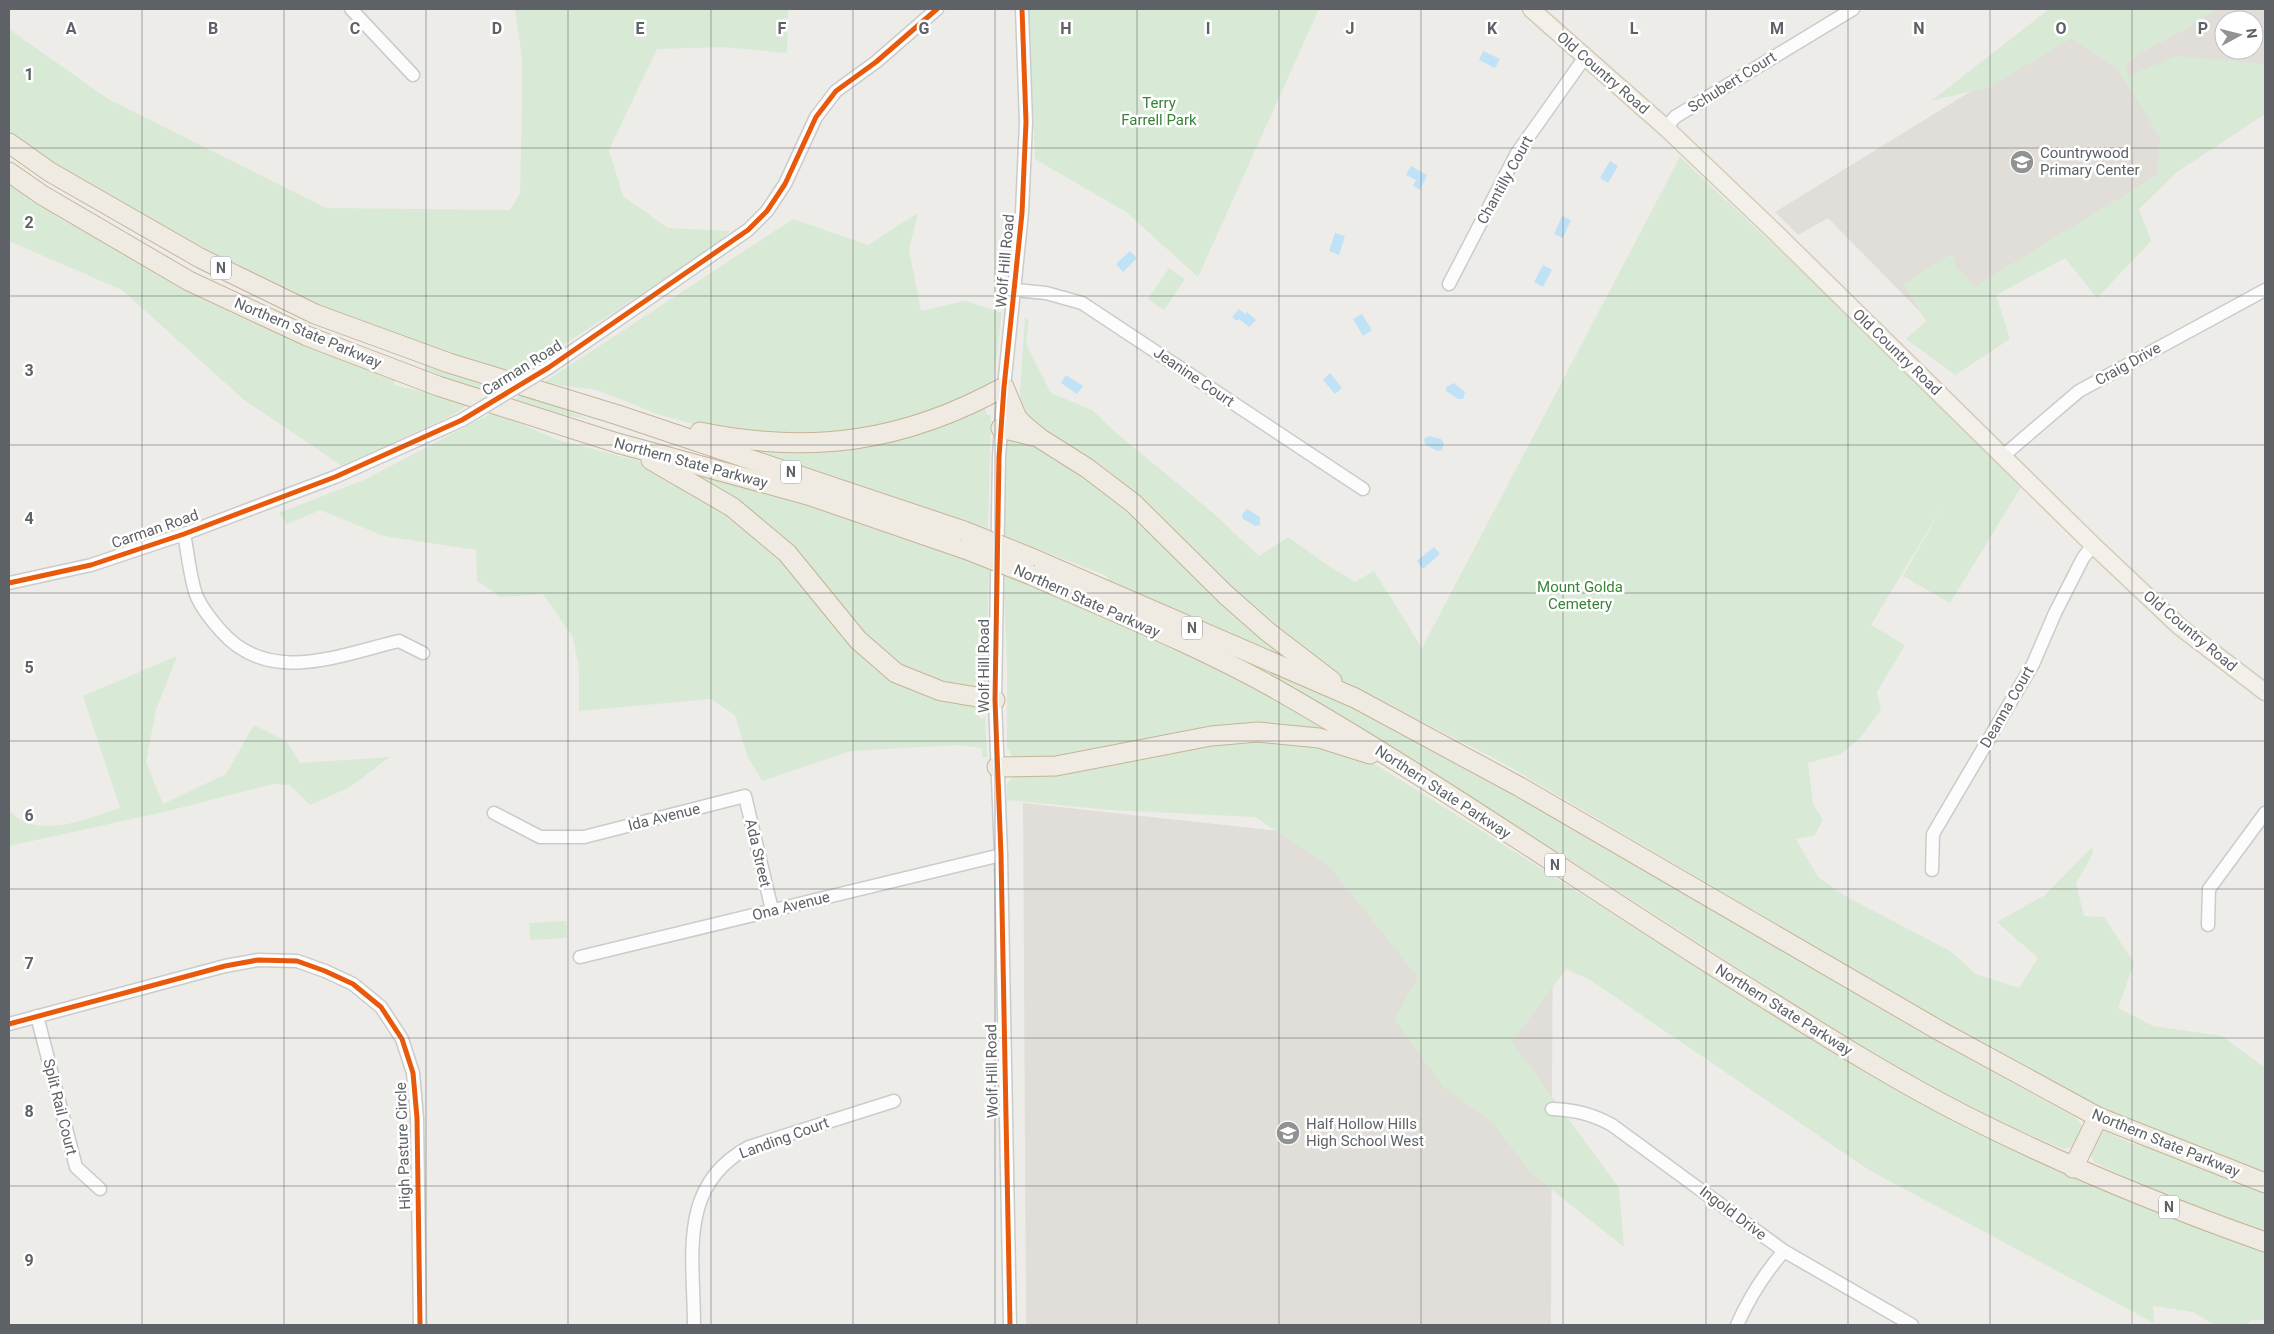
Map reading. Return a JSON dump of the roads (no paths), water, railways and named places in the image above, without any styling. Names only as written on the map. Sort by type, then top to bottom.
[{"type":"highway","name":"Northern State Parkway","points":[[9,142],[50,172],[200,258],[315,314],[449,363],[618,415],[964,530],[1030,566],[1272,687],[1400,764],[1698,957],[1849,1051],[1963,1115],[2073,1168],[2182,1213],[2265,1242]]},
{"type":"highway","name":"Northern State Parkway","points":[[9,172],[42,195],[189,281],[307,336],[438,386],[616,443],[808,495],[965,549],[1030,566],[1355,698],[1520,786],[1940,1031],[2098,1117],[2265,1184]]},
{"type":"highway","points":[[618,415],[720,436],[767,443],[806,444],[841,442],[886,434],[920,423],[961,408],[1004,387],[1017,418],[1041,439],[1087,468],[1133,503],[1226,595],[1268,632],[1355,698]]},
{"type":"highway","points":[[1001,428],[1016,430],[1041,439]]},
{"type":"highway","points":[[616,443],[668,469],[732,507],[787,553],[858,640],[896,673],[941,691],[996,700]]},
{"type":"highway","points":[[997,767],[1056,766],[1211,736],[1258,732],[1319,738],[1400,764]]},
{"type":"highway","points":[[2073,1168],[2098,1117]]},
{"type":"main road","name":"Old Country Road","points":[[1531,9],[1666,128],[2093,545],[2180,627],[2265,692]]},
{"type":"street","points":[[351,9],[413,75]]},
{"type":"street","name":"Carman Road","points":[[9,583],[91,565],[184,534],[335,477],[462,420],[548,368],[748,230],[767,211],[785,184],[816,117],[836,91],[876,62],[938,9]]},
{"type":"street","name":"Wolf Hill Road","points":[[1010,1325],[1001,855],[996,700],[1001,428],[1022,213],[1026,122],[1022,9]]},
{"type":"street","name":"Schubert Court","points":[[1666,128],[1676,117],[1853,9]]},
{"type":"street","name":"Chantilly Court","points":[[1449,284],[1517,153],[1585,56]]},
{"type":"street","name":"Jeanine Court","points":[[1015,290],[1046,293],[1082,303],[1363,489]]},
{"type":"street","name":"Craig Drive","points":[[2003,456],[2079,391],[2265,290]]},
{"type":"street","points":[[184,534],[197,596],[211,621],[231,644],[258,658],[284,664],[305,663],[398,641],[423,653]]},
{"type":"street","name":"Deanna Court","points":[[1932,870],[1933,834],[2033,664],[2055,612],[2083,558],[2093,545]]},
{"type":"street","name":"Ida Avenue","points":[[494,813],[540,837],[584,837],[745,796]]},
{"type":"street","name":"Ada Street","points":[[745,796],[772,910]]},
{"type":"street","points":[[2208,925],[2209,889],[2265,813]]},
{"type":"street","name":"Ona Avenue","points":[[580,957],[1001,855]]},
{"type":"street","name":"High Pasture Circle","points":[[9,1024],[225,966],[258,960],[297,961],[354,984],[380,1007],[402,1039],[413,1073],[417,1118],[420,1325]]},
{"type":"street","name":"Split Rail Court","points":[[37,1016],[76,1167],[100,1189]]},
{"type":"street","name":"Landing Court","points":[[694,1325],[693,1243],[696,1215],[702,1192],[715,1173],[731,1157],[749,1147],[894,1101]]},
{"type":"street","name":"Ingold Drive","points":[[1552,1109],[1592,1114],[1612,1125],[1784,1251],[1912,1325]]},
{"type":"street","points":[[1737,1325],[1750,1297],[1768,1270],[1784,1251]]},
{"type":"water","points":[[1483,51],[1500,59],[1495,68],[1479,60]]},
{"type":"water","points":[[1610,161],[1618,166],[1608,183],[1600,178]]},
{"type":"water","points":[[1411,166],[1427,175],[1420,190],[1413,186],[1416,180],[1406,175]]},
{"type":"water","points":[[1562,216],[1571,220],[1563,238],[1554,234]]},
{"type":"water","points":[[1335,233],[1345,236],[1339,255],[1329,251]]},
{"type":"water","points":[[1130,251],[1137,258],[1123,272],[1116,264]]},
{"type":"water","points":[[1543,265],[1552,270],[1543,287],[1534,282]]},
{"type":"water","points":[[1239,309],[1245,314],[1247,312],[1256,320],[1249,327],[1239,319],[1237,321],[1232,317]]},
{"type":"water","points":[[1362,314],[1372,330],[1363,336],[1353,319]]},
{"type":"water","points":[[1330,373],[1342,388],[1335,394],[1323,380]]},
{"type":"water","points":[[1066,375],[1083,386],[1077,394],[1061,383]]},
{"type":"water","points":[[1454,383],[1465,392],[1463,399],[1458,399],[1446,391],[1446,387]]},
{"type":"water","points":[[1429,436],[1441,439],[1444,443],[1442,450],[1437,451],[1425,444],[1424,439]]},
{"type":"water","points":[[1247,509],[1260,517],[1260,525],[1255,526],[1243,519],[1242,514]]},
{"type":"water","points":[[1434,547],[1440,554],[1423,569],[1417,561]]},
{"type":"place","name":"Countrywood Primary Center","points":[[2022,162]]},
{"type":"place","name":"Half Hollow Hills High School West","points":[[1288,1133]]},
{"type":"park label","name":"Terry Farrell Park","points":[[1159,112]]},
{"type":"park label","name":"Mount Golda Cemetery","points":[[1580,596]]}]
